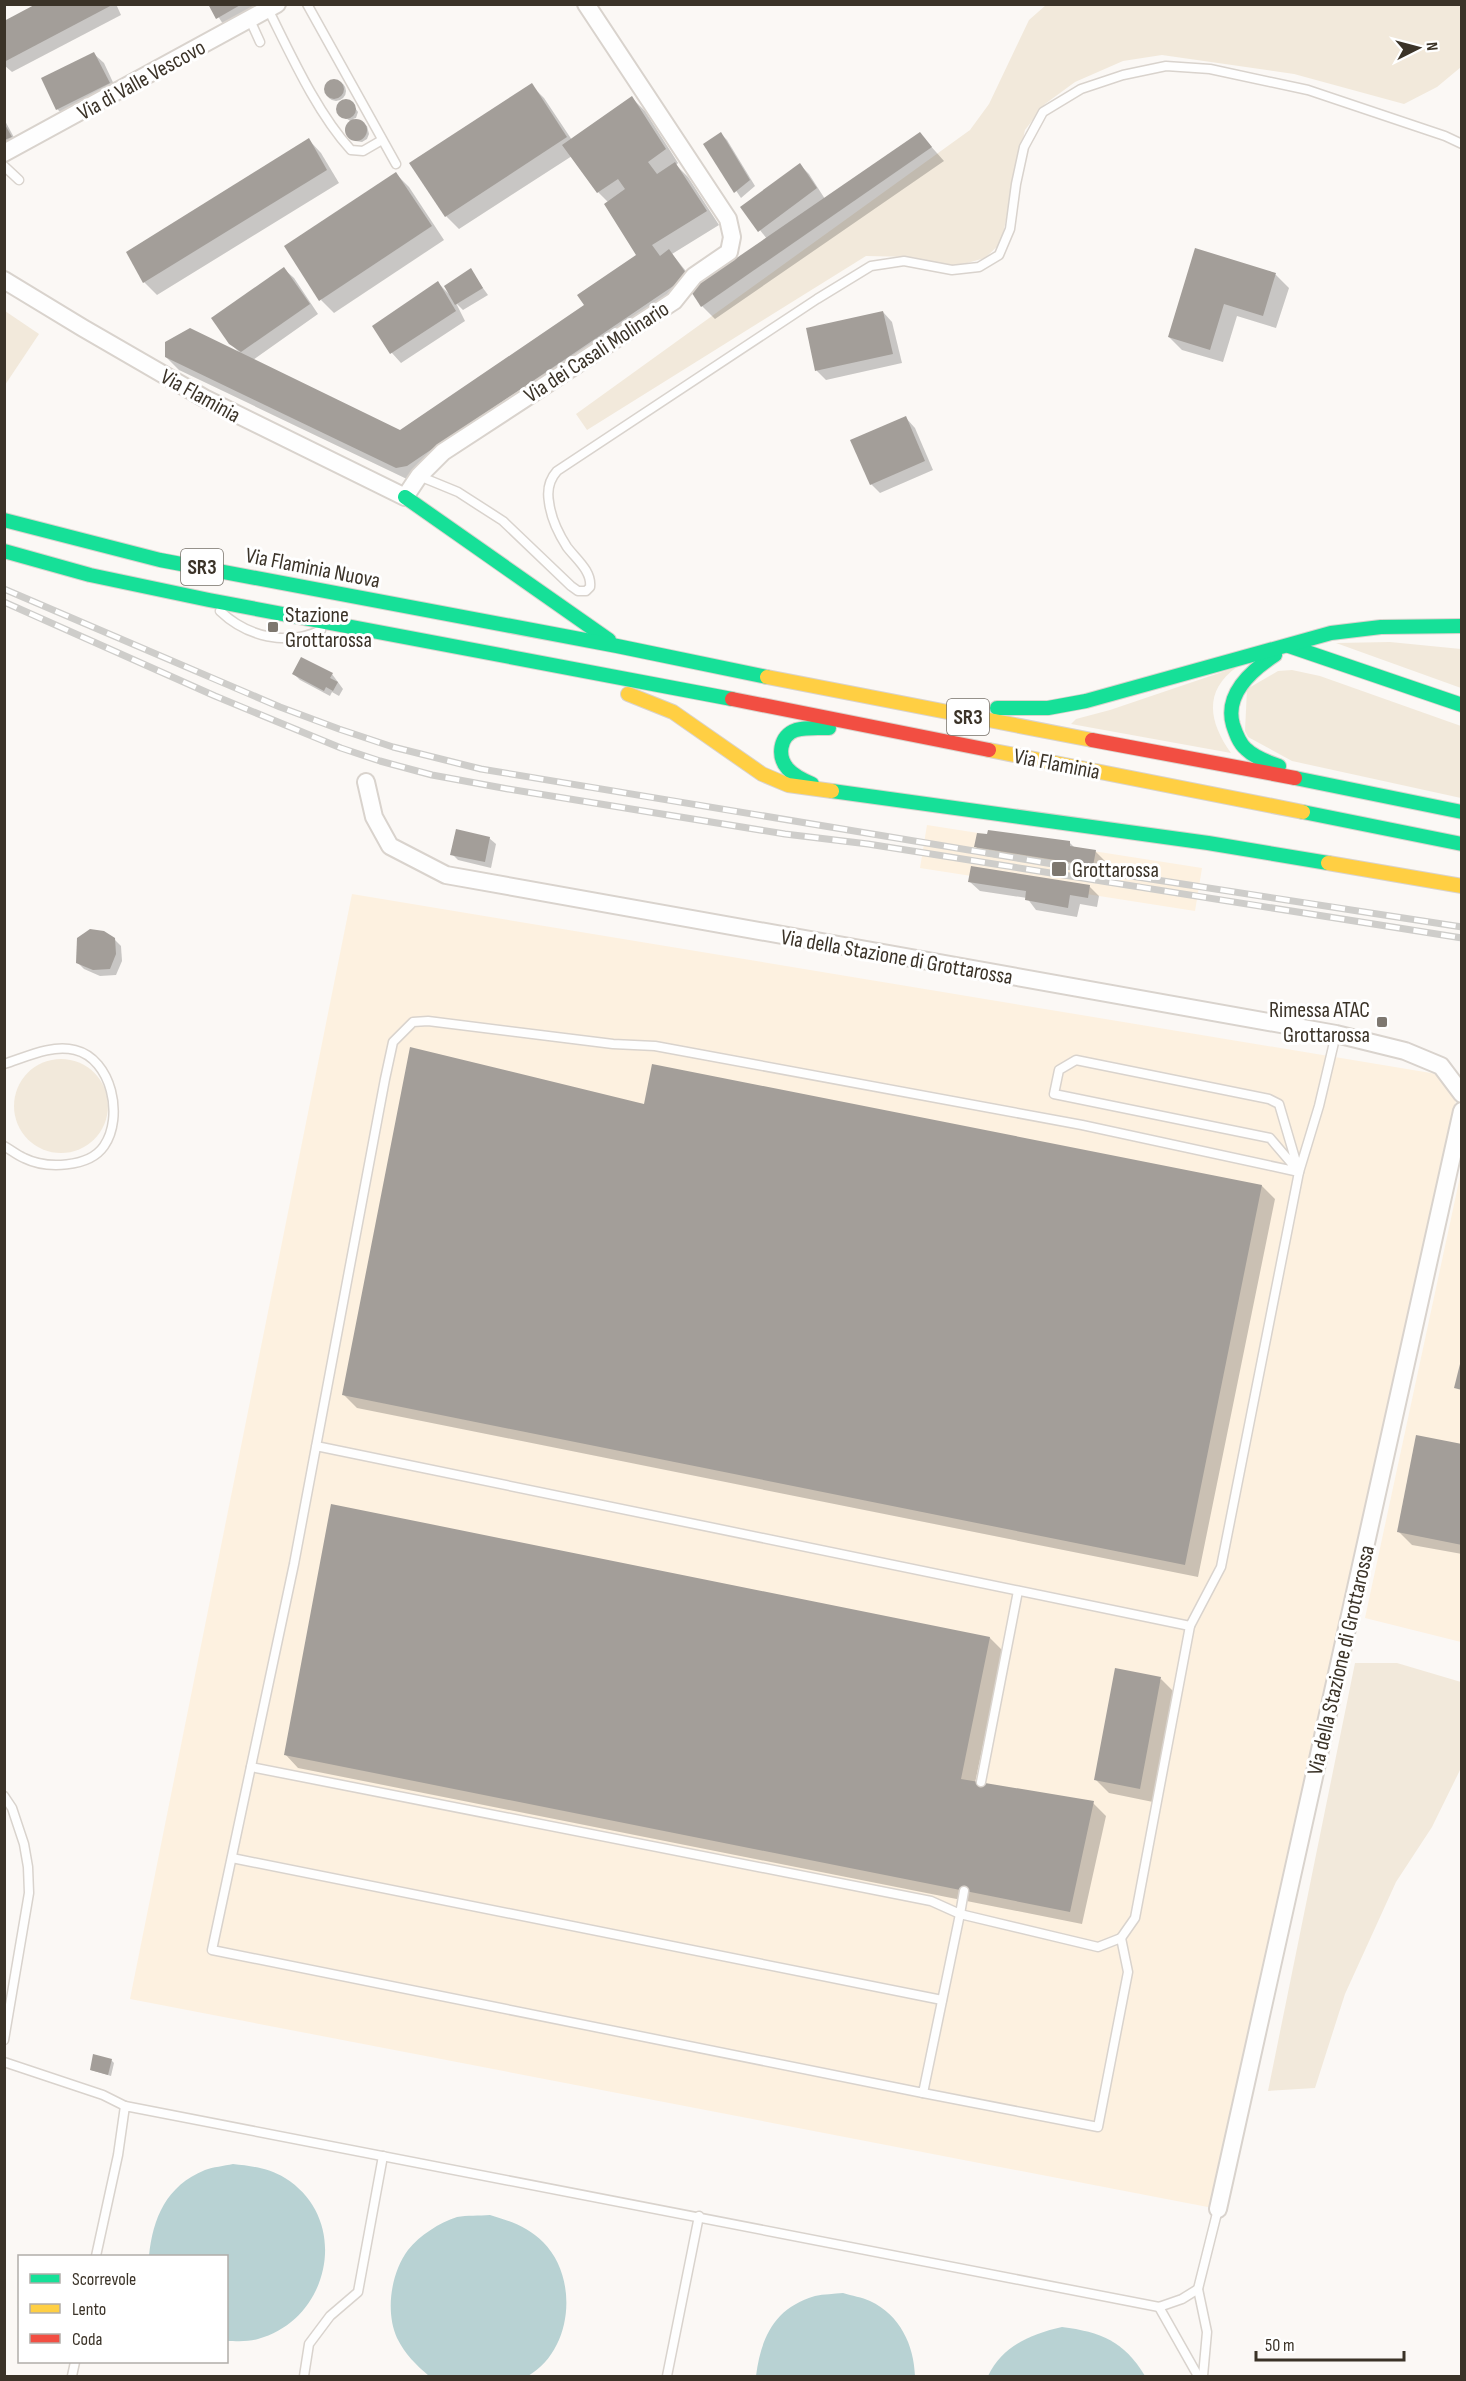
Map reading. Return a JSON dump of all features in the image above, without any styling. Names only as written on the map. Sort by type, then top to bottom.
[{"type":"highway","points":[[405,497],[617,646]]},
{"type":"highway","name":"Via Flaminia Nuova","points":[[4,520],[160,560],[617,646]]},
{"type":"highway","name":"SR3","points":[[4,551],[90,575],[209,600],[546,663]]},
{"type":"highway","points":[[890,702],[1011,708],[1055,707],[1086,701],[1323,635],[1381,627],[1461,626]]},
{"type":"highway","name":"Via Flaminia","points":[[617,646],[890,702],[1320,783],[1461,812]]},
{"type":"highway","points":[[1289,646],[1461,705]]},
{"type":"highway","points":[[1289,646],[1257,666],[1240,685],[1232,708],[1233,728],[1242,746],[1248,752],[1320,783]]},
{"type":"highway","points":[[546,663],[673,711],[762,774],[778,781],[803,787],[1208,843],[1461,886]]},
{"type":"highway","name":"Via Flaminia","points":[[546,663],[1461,844]]},
{"type":"highway","points":[[826,790],[797,778],[781,760],[783,741],[788,733],[795,730],[868,727]]},
{"type":"street","name":"Via dei Casali Molinario","points":[[405,497],[419,476],[453,444],[674,301],[694,276],[729,252],[732,237],[728,219],[586,4]]},
{"type":"street","name":"Via di Valle Vescovo","points":[[4,153],[272,7]]},
{"type":"street","name":"Via Flaminia","points":[[4,280],[83,328],[233,413],[405,497]]},
{"type":"street","name":"Via della Stazione di Grottarossa","points":[[366,782],[374,817],[390,846],[446,875],[1336,1034],[1405,1052],[1441,1066],[1461,1094]]},
{"type":"street","name":"Via della Stazione di Grottarossa","points":[[1218,2209],[1461,1111]]},
{"type":"lane","points":[[307,4],[396,164]]},
{"type":"lane","points":[[272,7],[291,54],[337,135],[351,150],[363,151],[382,140]]},
{"type":"lane","points":[[250,20],[260,42]]},
{"type":"lane","points":[[419,476],[458,492],[504,521],[571,586],[578,591],[586,591],[590,587],[590,577],[567,547],[551,514],[548,488],[557,471],[817,299],[871,266],[904,261],[952,270],[979,267],[999,255],[1010,229],[1024,147],[1043,112],[1081,89],[1123,75],[1166,66],[1210,69],[1308,90],[1445,136],[1461,144]]},
{"type":"lane","points":[[4,166],[19,180]]},
{"type":"lane","points":[[209,600],[230,621],[244,630],[264,635],[292,639],[312,635],[335,623]]},
{"type":"lane","points":[[1121,1938],[1128,1972],[1098,2127],[212,1950],[316,1446],[393,1042],[413,1022],[449,1023],[613,1044],[655,1046],[1082,1125],[1299,1172]]},
{"type":"lane","points":[[251,1767],[931,1901],[960,1914],[1098,1947],[1121,1938],[1135,1918],[1190,1626],[1221,1567],[1299,1172],[1319,1106],[1336,1034]]},
{"type":"lane","points":[[4,1064],[57,1048],[76,1050],[95,1061],[105,1074],[113,1095],[113,1124],[104,1146],[89,1158],[69,1164],[45,1164],[24,1158],[4,1146]]},
{"type":"lane","points":[[1076,1060],[1269,1099],[1279,1104],[1299,1172],[1270,1138],[1054,1094],[1059,1070],[1076,1060]]},
{"type":"lane","points":[[316,1446],[1190,1626]]},
{"type":"lane","points":[[981,1782],[1018,1591]]},
{"type":"lane","points":[[4,1796],[12,1808],[24,1844],[29,1893],[4,2040]]},
{"type":"lane","points":[[232,1858],[942,2000]]},
{"type":"lane","points":[[923,2093],[964,1891]]},
{"type":"lane","points":[[4,2062],[103,2095],[125,2106],[1159,2307],[1182,2299],[1198,2289]]},
{"type":"lane","points":[[96,2255],[118,2156],[125,2106]]},
{"type":"lane","points":[[304,2376],[309,2344],[330,2316],[358,2292],[383,2156]]},
{"type":"lane","points":[[1203,2376],[1207,2332],[1198,2289],[1218,2209]]},
{"type":"lane","points":[[667,2376],[699,2216]]},
{"type":"lane","points":[[1159,2307],[1198,2376]]},
{"type":"shaded area","points":[[1046,5],[1461,5],[1461,67],[1437,87],[1404,104],[1294,74],[1162,55],[1123,61],[1075,82],[1045,104],[1025,130],[1001,243],[985,258],[953,267],[912,257],[866,256],[587,430],[576,414],[970,130],[989,104],[1029,20]]},
{"type":"shaded area","points":[[5,311],[39,334],[5,385]]},
{"type":"shaded area","points":[[1390,642],[1461,649],[1461,688],[1336,643]]},
{"type":"shaded area","points":[[1237,667],[1219,686],[1213,707],[1218,730],[1231,753],[1071,724],[1076,719],[1110,710]]},
{"type":"shaded area","points":[[1292,670],[1320,676],[1461,726],[1461,798],[1292,761],[1248,737],[1245,731],[1247,689],[1278,671]]},
{"type":"shaded area","points":[[927,825],[1202,868],[1195,911],[920,868]]},
{"type":"shaded area","name":"Rimessa ATAC Grottarossa","points":[[352,894],[1461,1078],[1218,2209],[130,1999]]},
{"type":"shaded area","points":[[61,1059],[79,1063],[94,1073],[104,1088],[108,1106],[104,1124],[94,1139],[79,1149],[61,1153],[43,1149],[28,1139],[18,1124],[14,1106],[18,1088],[28,1073],[43,1063]]},
{"type":"shaded area","points":[[1461,1172],[1461,1642],[1365,1618]]},
{"type":"shaded area","points":[[1355,1663],[1397,1663],[1461,1682],[1461,1768],[1432,1827],[1396,1882],[1345,1994],[1315,2088],[1268,2091]]},
{"type":"water","points":[[233,2164],[253,2167],[285,2178],[306,2196],[319,2218],[325,2242],[324,2266],[316,2290],[302,2311],[283,2328],[258,2339],[228,2341],[228,2255],[149,2255],[158,2216],[171,2194],[192,2177],[215,2167]]},
{"type":"water","points":[[490,2215],[525,2228],[543,2242],[555,2257],[566,2293],[566,2313],[562,2332],[554,2349],[543,2364],[528,2376],[429,2376],[407,2354],[393,2327],[391,2304],[397,2270],[408,2250],[437,2226],[457,2217]]},
{"type":"water","points":[[843,2293],[864,2298],[890,2314],[908,2342],[915,2376],[756,2376],[766,2337],[772,2326],[789,2308],[815,2296]]},
{"type":"water","points":[[1062,2327],[1100,2335],[1110,2340],[1129,2354],[1145,2376],[988,2376],[1009,2349],[1039,2333]]},
{"type":"building","points":[[36,4],[114,4],[4,62],[4,21]]},
{"type":"building","points":[[208,4],[242,4],[216,19]]},
{"type":"building","points":[[94,52],[110,83],[56,110],[41,78]]},
{"type":"building","points":[[334,79],[341,82],[344,89],[341,96],[334,99],[327,96],[324,89],[327,82]]},
{"type":"building","points":[[532,83],[567,137],[445,217],[409,163]]},
{"type":"building","points":[[632,96],[666,149],[648,162],[657,174],[675,162],[707,211],[652,245],[660,256],[669,249],[688,276],[407,466],[396,468],[165,357],[165,342],[190,328],[400,430],[584,305],[577,295],[636,255],[604,204],[625,189],[618,179],[597,193],[562,145]]},
{"type":"building","points":[[346,99],[353,102],[356,109],[353,116],[346,119],[339,116],[336,109],[339,102]]},
{"type":"building","points":[[356,119],[364,122],[367,130],[364,138],[356,141],[348,138],[345,130],[348,122]]},
{"type":"building","points":[[4,123],[12,137],[4,140]]},
{"type":"building","points":[[721,132],[750,180],[734,193],[703,144]]},
{"type":"building","points":[[920,132],[932,147],[701,307],[690,290]]},
{"type":"building","points":[[309,138],[327,170],[143,283],[126,252]]},
{"type":"building","points":[[800,163],[817,188],[758,232],[740,207]]},
{"type":"building","points":[[396,172],[432,226],[319,301],[284,246]]},
{"type":"building","points":[[1195,248],[1276,273],[1263,316],[1224,304],[1210,350],[1168,337]]},
{"type":"building","points":[[284,267],[310,304],[241,352],[229,344],[211,318]]},
{"type":"building","points":[[471,268],[483,288],[455,305],[444,286]]},
{"type":"building","points":[[438,281],[456,311],[390,354],[372,326]]},
{"type":"building","points":[[883,311],[893,354],[815,371],[806,328]]},
{"type":"building","points":[[906,416],[925,461],[870,485],[850,440]]},
{"type":"building","points":[[301,657],[333,673],[330,678],[338,682],[333,691],[326,687],[324,691],[292,674]]},
{"type":"building","points":[[456,829],[490,837],[485,862],[450,855]]},
{"type":"building","points":[[988,830],[1070,841],[1070,846],[1096,850],[1093,866],[974,847],[977,833],[987,834]]},
{"type":"building","points":[[971,866],[1090,885],[1088,898],[1070,895],[1068,908],[1025,900],[1026,891],[968,882]]},
{"type":"building","points":[[90,929],[104,931],[115,938],[116,954],[110,969],[93,970],[76,963],[77,938]]},
{"type":"building","points":[[410,1047],[644,1104],[652,1064],[1262,1185],[1185,1565],[342,1395]]},
{"type":"building","points":[[1462,1360],[1462,1390],[1454,1388]]},
{"type":"building","points":[[1416,1435],[1462,1444],[1462,1545],[1397,1532]]},
{"type":"building","points":[[331,1504],[990,1637],[961,1779],[1094,1801],[1070,1912],[284,1755]]},
{"type":"building","points":[[1115,1668],[1161,1677],[1140,1789],[1094,1780]]},
{"type":"building","points":[[93,2054],[112,2059],[108,2075],[90,2070]]},
{"type":"railway","points":[[4,589],[280,707],[393,747],[481,769],[1053,864],[1462,927]]},
{"type":"railway","points":[[4,602],[215,696],[341,748],[432,775],[785,834],[868,844],[1462,938]]},
{"type":"traffic: fast","points":[[405,497],[609,640]]},
{"type":"traffic: fast","points":[[4,520],[160,560],[617,646],[767,677]]},
{"type":"traffic: fast","points":[[4,551],[90,575],[209,600],[732,699]]},
{"type":"traffic: fast","points":[[997,708],[1048,708],[1086,701],[1331,633],[1381,627],[1462,626]]},
{"type":"traffic: fast","points":[[1289,646],[1462,705]]},
{"type":"traffic: fast","points":[[1275,655],[1257,668],[1242,684],[1236,693],[1231,714],[1235,732],[1244,747],[1257,757],[1279,766]]},
{"type":"traffic: fast","points":[[812,784],[793,774],[784,764],[781,753],[783,742],[790,733],[796,730],[829,728]]},
{"type":"traffic: fast","points":[[1295,778],[1462,812]]},
{"type":"traffic: fast","points":[[832,791],[1208,843],[1328,863]]},
{"type":"traffic: fast","points":[[1303,812],[1462,844]]},
{"type":"traffic: slow","points":[[767,677],[1092,740]]},
{"type":"traffic: slow","points":[[628,694],[673,712],[762,774],[788,785],[832,791]]},
{"type":"traffic: slow","points":[[989,750],[1303,812]]},
{"type":"traffic: slow","points":[[1328,863],[1462,886]]},
{"type":"traffic: jam","points":[[732,699],[989,750]]},
{"type":"traffic: jam","points":[[1092,740],[1295,778]]},
{"type":"place","name":"Stazione Grottarossa","points":[[273,627]]},
{"type":"place","name":"Grottarossa","points":[[1059,869]]},
{"type":"place","name":"Rimessa ATAC Grottarossa","points":[[1382,1022]]}]
